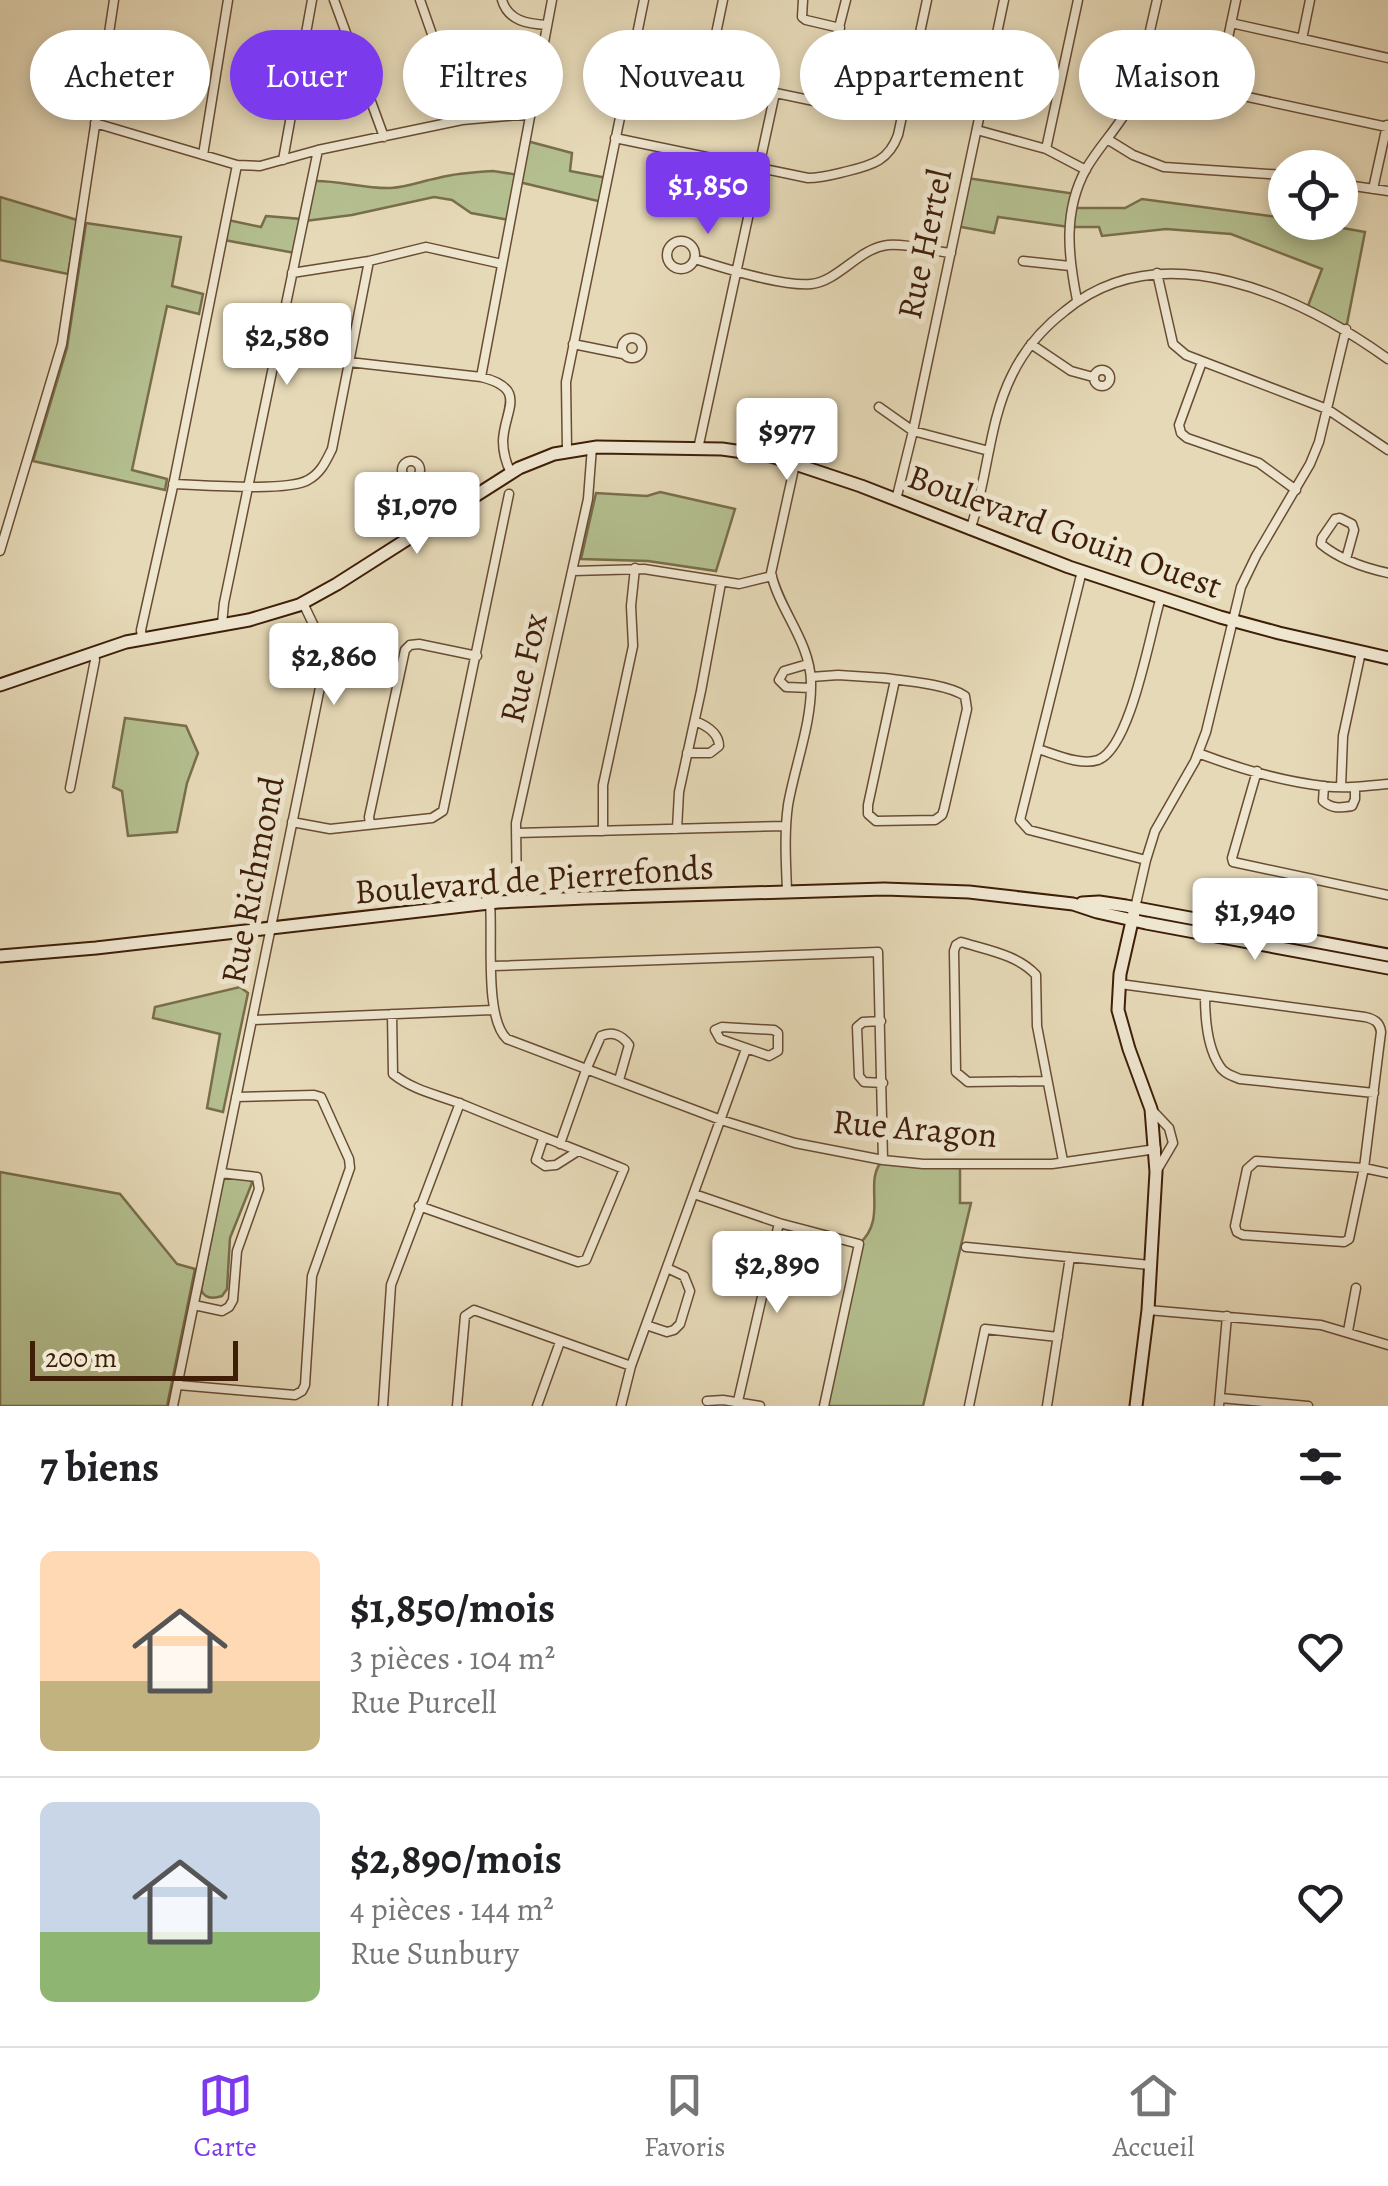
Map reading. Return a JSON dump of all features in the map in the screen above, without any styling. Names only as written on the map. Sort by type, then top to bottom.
[{"type":"street","points":[[0,551],[62,344],[114,0]]},
{"type":"street","points":[[203,155],[228,0]]},
{"type":"street","points":[[282,160],[312,0]]},
{"type":"street","points":[[334,0],[384,136]]},
{"type":"street","points":[[420,0],[430,30]]},
{"type":"street","points":[[502,0],[504,8],[519,21],[547,25]]},
{"type":"street","points":[[546,30],[552,0]]},
{"type":"street","points":[[568,450],[566,382],[644,0]]},
{"type":"street","points":[[717,30],[723,0]]},
{"type":"street","points":[[803,0],[800,12],[806,20],[840,28]]},
{"type":"street","points":[[780,94],[814,100],[822,94],[846,0]]},
{"type":"street","points":[[616,138],[808,178],[874,164],[894,146],[898,134],[927,0]]},
{"type":"street","name":"Rue Hertel","points":[[896,500],[1004,0]]},
{"type":"street","points":[[1046,150],[1078,0]]},
{"type":"street","points":[[1151,30],[1157,0]]},
{"type":"street","points":[[1229,30],[1236,0]]},
{"type":"street","points":[[1302,39],[1310,0]]},
{"type":"street","points":[[1231,23],[1388,58]]},
{"type":"street","points":[[1255,98],[1388,125],[1372,189]]},
{"type":"street","points":[[95,123],[236,166],[260,166],[462,120]]},
{"type":"street","points":[[481,377],[529,120]]},
{"type":"street","points":[[698,448],[769,120]]},
{"type":"street","points":[[1077,300],[1068,243],[1076,194],[1086,170],[1120,120]]},
{"type":"street","points":[[977,130],[1046,150],[1086,170]]},
{"type":"street","points":[[1107,139],[1164,167],[1268,174]]},
{"type":"street","points":[[222,624],[318,150]]},
{"type":"street","points":[[142,638],[236,166]]},
{"type":"street","points":[[1358,187],[1388,192]]},
{"type":"street","points":[[695,259],[808,284],[820,282],[886,245],[950,253]]},
{"type":"street","points":[[292,273],[426,247],[502,264]]},
{"type":"street","points":[[173,484],[297,485],[310,480],[322,468],[332,449],[369,261]]},
{"type":"street","points":[[1023,261],[1070,266]]},
{"type":"street","points":[[1157,272],[1174,344],[1186,355],[1327,408],[1388,450]]},
{"type":"street","points":[[970,530],[1004,393],[1019,362],[1051,322],[1077,300],[1117,281],[1157,272],[1213,276],[1258,290],[1346,329],[1388,359]]},
{"type":"street","points":[[1136,1406],[1148,1310],[1156,1149],[1151,1109],[1120,1021],[1120,984],[1146,860],[1161,818],[1198,753],[1210,720],[1239,592],[1315,453],[1346,329]]},
{"type":"street","points":[[573,344],[623,354]]},
{"type":"street","points":[[1031,344],[1071,371],[1093,378]]},
{"type":"street","points":[[349,362],[481,377],[502,384],[510,398],[503,442],[511,472]]},
{"type":"street","points":[[1202,362],[1180,425],[1181,433],[1259,463],[1296,490]]},
{"type":"street","points":[[879,408],[913,430],[989,452]]},
{"type":"street","name":"Boulevard Gouin Ouest","points":[[0,685],[142,638],[266,616],[303,603],[511,472],[544,457],[592,447],[753,452],[896,500],[1082,572],[1232,620],[1388,658]]},
{"type":"street","name":"Rue Fox","points":[[518,901],[516,833],[590,483],[592,447]]},
{"type":"street","points":[[787,891],[786,826],[811,676],[796,629],[772,576],[795,464]]},
{"type":"street","points":[[408,478],[411,501],[424,527]]},
{"type":"street","points":[[292,822],[330,829],[436,817],[443,811],[509,494]]},
{"type":"street","points":[[1346,559],[1354,530],[1352,524],[1340,518],[1321,544],[1346,559],[1388,573]]},
{"type":"street","points":[[572,570],[635,568],[744,584],[772,576]]},
{"type":"street","points":[[604,831],[602,788],[633,646],[631,606],[635,568]]},
{"type":"street","points":[[1082,572],[1020,820],[1029,830],[1146,860]]},
{"type":"street","points":[[676,829],[679,792],[721,583]]},
{"type":"street","points":[[1038,750],[1080,761],[1094,761],[1108,754],[1130,716],[1160,597]]},
{"type":"street","name":"Rue Richmond","points":[[174,1406],[325,656],[303,603]]},
{"type":"street","points":[[370,824],[405,650],[419,644],[476,656]]},
{"type":"street","points":[[70,788],[94,652]]},
{"type":"street","points":[[1342,787],[1344,730],[1360,652]]},
{"type":"street","points":[[808,664],[784,670],[779,680],[786,686],[811,688]]},
{"type":"street","points":[[811,676],[896,680],[958,692],[968,701],[943,812],[935,820],[876,821],[868,814],[896,680]]},
{"type":"street","points":[[687,753],[710,753],[719,746],[715,734],[694,721]]},
{"type":"street","points":[[1198,753],[1324,786],[1388,784]]},
{"type":"street","points":[[1257,771],[1233,862],[1388,895]]},
{"type":"street","points":[[1324,786],[1322,801],[1338,808],[1352,806],[1355,787]]},
{"type":"street","points":[[516,833],[786,826]]},
{"type":"street","name":"Boulevard de Pierrefonds","points":[[0,956],[518,901],[940,890],[1074,904],[1097,912],[1134,914],[1388,955]]},
{"type":"street","points":[[252,1020],[492,1010],[490,903]]},
{"type":"street","name":"Boulevard de Pierrefonds","points":[[1134,914],[1388,968]]},
{"type":"street","points":[[1047,1081],[968,1082],[956,1072],[956,945],[961,942],[1002,954],[1027,965],[1036,975],[1037,1026],[1063,1161]]},
{"type":"street","points":[[492,966],[878,952],[883,1160]]},
{"type":"street","points":[[1120,984],[1376,1020],[1381,1032],[1374,1093],[1364,1168],[1348,1238],[1344,1242],[1238,1232],[1235,1226],[1247,1169],[1256,1161],[1364,1168],[1388,1172]]},
{"type":"street","points":[[1205,996],[1205,1017],[1213,1050],[1219,1066],[1228,1074],[1240,1079],[1374,1093]]},
{"type":"street","name":"Rue Aragon","points":[[492,1010],[499,1032],[506,1039],[795,1144],[924,1164],[1052,1164],[1156,1149]]},
{"type":"street","points":[[392,1014],[393,1074],[408,1086],[624,1168],[586,1260],[578,1262],[419,1206]]},
{"type":"street","points":[[880,1022],[863,1022],[857,1027],[858,1076],[864,1082],[883,1084]]},
{"type":"street","points":[[750,1027],[778,1033],[778,1051],[774,1055],[746,1049],[720,1039],[715,1030],[750,1027]]},
{"type":"street","points":[[560,1144],[586,1070],[601,1036],[608,1033],[624,1037],[629,1045],[619,1080]]},
{"type":"street","points":[[621,1406],[631,1366],[746,1049]]},
{"type":"street","points":[[178,1385],[295,1395],[302,1392],[312,1276],[350,1168],[325,1102],[320,1098],[236,1097]]},
{"type":"street","points":[[383,1406],[391,1284],[460,1104]]},
{"type":"street","points":[[1151,1109],[1169,1128],[1173,1142],[1156,1172]]},
{"type":"street","points":[[543,1138],[536,1160],[546,1166],[556,1165],[579,1150]]},
{"type":"street","points":[[194,1305],[222,1311],[229,1308],[240,1238],[259,1189],[257,1177],[221,1172]]},
{"type":"street","points":[[694,1194],[779,1223],[859,1244],[824,1406]]},
{"type":"street","points":[[738,1401],[779,1223]]},
{"type":"street","points":[[966,1247],[1150,1264]]},
{"type":"street","points":[[1047,1406],[1070,1257]]},
{"type":"street","points":[[646,1325],[667,1332],[680,1324],[690,1291],[684,1276],[667,1268]]},
{"type":"street","points":[[1348,1330],[1356,1288]]},
{"type":"street","points":[[458,1406],[465,1316],[474,1310],[631,1366]]},
{"type":"street","points":[[1148,1310],[1321,1324],[1388,1344]]},
{"type":"street","points":[[1227,1316],[1220,1402],[1308,1406]]},
{"type":"street","points":[[969,1406],[984,1329],[1058,1337]]},
{"type":"street","points":[[537,1406],[560,1342]]},
{"type":"street","points":[[707,1400],[760,1406]]},
{"type":"green space","points":[[527,141],[572,153],[570,171],[607,178],[602,202],[519,182]]},
{"type":"green space","points":[[493,171],[519,175],[509,220],[471,213],[452,200],[434,197],[305,221],[313,181],[391,188]]},
{"type":"green space","points":[[967,178],[1076,194],[1073,208],[1125,208],[1142,199],[1268,216],[1268,240],[1358,240],[1358,231],[1365,232],[1346,329],[1306,311],[1322,269],[1231,234],[1166,229],[1102,236],[1099,227],[998,217],[994,233],[956,226]]},
{"type":"green space","points":[[0,197],[77,220],[68,274],[0,260]]},
{"type":"green space","points":[[266,216],[301,219],[295,253],[224,240],[228,220],[261,227]]},
{"type":"green space","points":[[86,223],[181,237],[172,286],[203,294],[199,314],[167,306],[132,470],[167,479],[165,490],[33,461],[67,348]]},
{"type":"green space","points":[[660,492],[735,509],[716,571],[648,561],[581,559],[596,493],[647,496]]},
{"type":"green space","points":[[125,718],[186,726],[198,753],[177,832],[128,836],[122,791],[113,787]]},
{"type":"green space","points":[[240,987],[248,993],[223,1112],[207,1108],[220,1034],[153,1018],[155,1007]]},
{"type":"green space","points":[[883,1160],[960,1164],[960,1203],[971,1203],[923,1406],[824,1406],[859,1244],[872,1223],[875,1178]]},
{"type":"green space","points":[[0,1172],[120,1194],[177,1264],[195,1269],[167,1406],[0,1406]]},
{"type":"green space","points":[[250,1178],[252,1183],[230,1238],[227,1289],[222,1296],[210,1298],[201,1290],[223,1180]]}]
